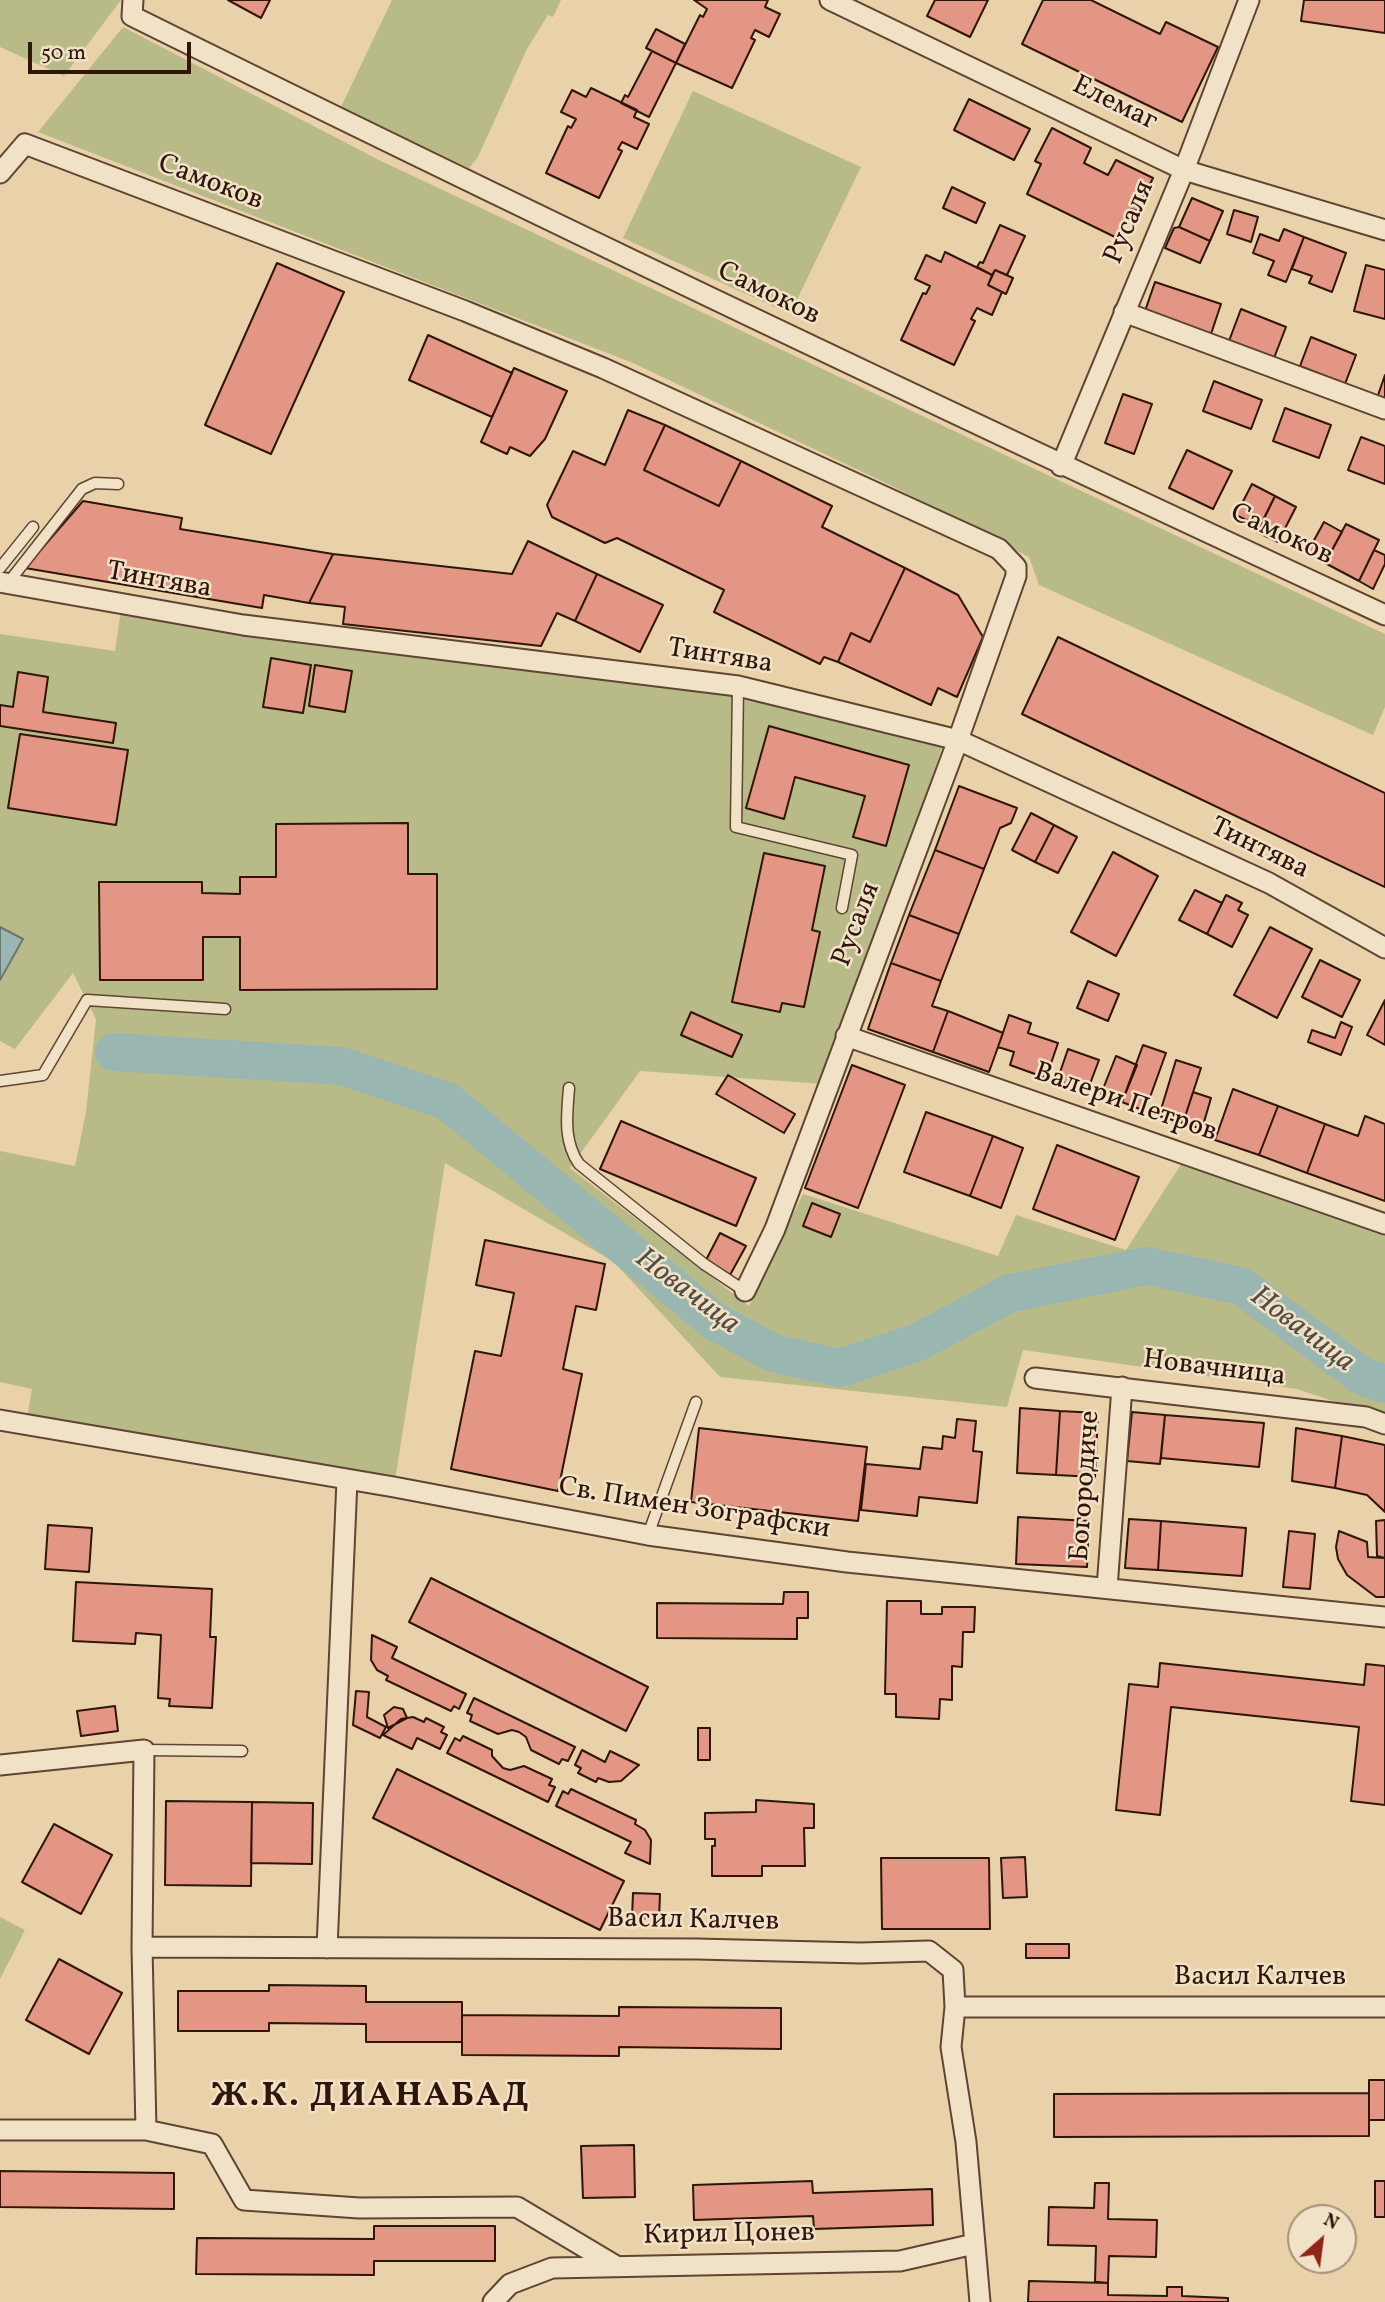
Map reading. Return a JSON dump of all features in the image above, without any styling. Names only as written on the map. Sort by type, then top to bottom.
[{"type":"street","name":"Елемаг","points":[[830,0],[1184,170],[1385,230]]},
{"type":"street","name":"Русаля","points":[[1060,466],[1184,170],[1249,0]]},
{"type":"street","name":"Самоков","points":[[132,8],[423,160],[1060,466],[1385,615]]},
{"type":"street","name":"Самоков","points":[[0,173],[25,144],[466,311],[603,368],[999,549],[1017,567],[1016,576]]},
{"type":"street","points":[[1124,312],[1385,410]]},
{"type":"street","name":"Русаля","points":[[745,1291],[775,1229],[958,740],[1016,576]]},
{"type":"street","name":"Тинтява","points":[[3,578],[243,625],[738,686],[958,740],[1269,883],[1385,948]]},
{"type":"street","name":"Валери Петров","points":[[846,1036],[1385,1224]]},
{"type":"street","name":"Новачница","points":[[1035,1378],[1366,1417],[1385,1424]]},
{"type":"street","name":"Богородиче","points":[[1107,1588],[1122,1387]]},
{"type":"street","name":"Св. Пимен Зографски","points":[[0,1420],[648,1535],[847,1562],[1385,1617]]},
{"type":"street","points":[[327,1948],[347,1480]]},
{"type":"street","points":[[0,1765],[144,1750],[142,1947],[146,2130]]},
{"type":"street","name":"Васил Калчев","points":[[142,1947],[929,1951],[953,1970],[955,2007],[1385,2007]]},
{"type":"street","points":[[955,2007],[951,2047],[966,2142],[980,2302]]},
{"type":"street","points":[[0,2130],[146,2130],[212,2144],[244,2200],[359,2208],[517,2207],[616,2266]]},
{"type":"street","name":"Кирил Цонев","points":[[493,2302],[510,2284],[552,2267],[900,2262],[974,2244]]},
{"type":"lane","points":[[3,578],[82,489],[95,483],[118,484]]},
{"type":"lane","points":[[3,578],[33,527]]},
{"type":"lane","points":[[738,686],[736,827],[852,855],[842,908]]},
{"type":"lane","points":[[0,1081],[43,1075],[87,1000],[225,1009]]},
{"type":"lane","points":[[569,1088],[566,1116],[569,1150],[579,1164],[704,1264],[745,1291]]},
{"type":"lane","points":[[648,1535],[696,1402]]},
{"type":"lane","points":[[144,1750],[242,1751]]},
{"type":"green space","points":[[0,0],[121,0],[64,76],[0,47]]},
{"type":"green space","points":[[392,0],[561,0],[553,17],[548,15],[527,49],[478,157],[469,168],[341,107]]},
{"type":"green space","points":[[123,27],[379,160],[1385,634],[1385,707],[1373,735],[1039,585],[1029,557],[894,487],[633,363],[38,132]]},
{"type":"green space","points":[[693,91],[861,167],[790,314],[623,238]]},
{"type":"green space","points":[[122,603],[738,686],[943,745],[825,1084],[640,1071],[570,1168],[749,1306],[803,1194],[998,1256],[1016,1215],[1126,1250],[1187,1155],[1385,1224],[1385,1419],[1297,1389],[1023,1350],[1007,1407],[720,1377],[614,1262],[445,1163],[394,1487],[26,1424],[32,1389],[0,1382],[0,1151],[75,1166],[86,1112],[96,1019],[73,973],[15,1049],[0,1041],[0,634],[115,651]]},
{"type":"green space","points":[[0,1917],[25,1930],[0,1979]]},
{"type":"water","points":[[0,927],[23,939],[0,980]]},
{"type":"building","points":[[228,0],[270,0],[261,18]]},
{"type":"building","points":[[694,0],[768,0],[765,7],[780,14],[769,37],[755,30],[751,38],[755,40],[732,88],[676,63],[700,15],[703,17],[707,9]]},
{"type":"building","points":[[935,0],[988,0],[970,37],[927,16]]},
{"type":"building","points":[[1043,0],[1091,0],[1160,34],[1166,22],[1218,47],[1182,122],[1022,44]]},
{"type":"building","points":[[1304,0],[1385,0],[1385,33],[1301,21]]},
{"type":"building","points":[[656,29],[685,44],[676,63],[646,48]]},
{"type":"building","points":[[652,51],[676,63],[649,117],[621,103],[625,95],[628,97]]},
{"type":"building","points":[[591,88],[637,110],[634,117],[649,124],[637,149],[622,142],[618,149],[622,151],[599,198],[546,173],[568,126],[571,128],[576,119],[561,112],[572,90],[586,97]]},
{"type":"building","points":[[969,99],[1030,129],[1014,160],[954,130]]},
{"type":"building","points":[[1052,128],[1091,148],[1084,163],[1108,175],[1116,160],[1153,178],[1137,211],[1131,209],[1117,238],[1027,194],[1041,164],[1035,161]]},
{"type":"building","points":[[952,187],[985,203],[976,223],[943,208]]},
{"type":"building","points":[[1192,198],[1223,211],[1210,241],[1179,227]]},
{"type":"building","points":[[1234,210],[1258,217],[1251,242],[1227,234]]},
{"type":"building","points":[[1000,225],[1025,236],[1007,275],[995,270],[992,275],[977,267],[980,262],[983,263]]},
{"type":"building","points":[[1179,227],[1210,241],[1200,263],[1165,248],[1174,228]]},
{"type":"building","points":[[1284,229],[1304,237],[1286,282],[1268,275],[1274,261],[1253,253],[1260,234],[1279,241]]},
{"type":"building","points":[[1304,237],[1346,253],[1332,292],[1309,283],[1312,276],[1292,269]]},
{"type":"building","points":[[945,252],[992,275],[988,285],[1002,292],[992,315],[977,308],[971,319],[975,321],[954,365],[901,340],[923,293],[926,294],[930,286],[915,279],[926,255],[941,262]]},
{"type":"building","points":[[277,263],[344,292],[271,454],[205,425]]},
{"type":"building","points":[[1366,265],[1385,270],[1385,319],[1354,311]]},
{"type":"building","points":[[995,270],[1013,278],[1006,294],[988,285]]},
{"type":"building","points":[[1155,282],[1221,304],[1210,337],[1144,314]]},
{"type":"building","points":[[1241,309],[1286,327],[1274,358],[1229,341]]},
{"type":"building","points":[[428,335],[512,373],[492,417],[409,380]]},
{"type":"building","points":[[1311,337],[1356,355],[1345,384],[1300,366]]},
{"type":"building","points":[[514,368],[567,391],[545,439],[530,456],[510,447],[507,454],[481,442]]},
{"type":"building","points":[[1385,375],[1385,401],[1377,398]]},
{"type":"building","points":[[1214,381],[1262,400],[1251,429],[1203,411]]},
{"type":"building","points":[[1123,394],[1152,404],[1134,454],[1105,443]]},
{"type":"building","points":[[1285,408],[1331,425],[1319,458],[1273,441]]},
{"type":"building","points":[[628,410],[665,425],[644,470],[719,506],[741,461],[832,506],[822,527],[905,568],[870,642],[851,633],[838,662],[824,657],[820,664],[714,612],[724,590],[617,538],[605,543],[552,517],[547,505],[573,451],[605,465]]},
{"type":"building","points":[[665,425],[741,461],[719,506],[644,470]]},
{"type":"building","points":[[1361,437],[1385,446],[1385,484],[1348,470]]},
{"type":"building","points":[[1187,450],[1232,471],[1213,509],[1169,488]]},
{"type":"building","points":[[1252,484],[1275,496],[1260,527],[1236,515]]},
{"type":"building","points":[[1275,496],[1296,507],[1278,542],[1257,532]]},
{"type":"building","points":[[83,501],[182,518],[180,529],[333,554],[309,603],[264,595],[262,608],[25,568]]},
{"type":"building","points":[[1324,522],[1342,532],[1325,563],[1307,553]]},
{"type":"building","points":[[1346,524],[1379,540],[1359,581],[1325,563]]},
{"type":"building","points":[[528,541],[597,574],[575,621],[557,613],[541,646],[343,624],[345,607],[309,603],[333,554],[512,574]]},
{"type":"building","points":[[1374,550],[1385,555],[1385,564],[1373,589],[1359,581]]},
{"type":"building","points":[[905,568],[958,595],[983,637],[957,697],[938,688],[931,705],[838,662],[851,633],[870,642]]},
{"type":"building","points":[[597,574],[663,605],[640,652],[575,621]]},
{"type":"building","points":[[1058,637],[1385,793],[1385,887],[1022,714]]},
{"type":"building","points":[[271,658],[311,665],[303,713],[263,707]]},
{"type":"building","points":[[315,665],[352,671],[345,712],[309,706]]},
{"type":"building","points":[[18,672],[48,677],[43,712],[116,723],[113,743],[0,726],[0,705],[13,707]]},
{"type":"building","points":[[769,726],[909,765],[886,846],[853,837],[865,796],[795,777],[784,819],[746,808]]},
{"type":"building","points":[[20,734],[128,750],[116,825],[8,808]]},
{"type":"building","points":[[959,786],[1017,808],[1011,823],[1000,828],[984,869],[935,850]]},
{"type":"building","points":[[1031,813],[1054,825],[1035,862],[1012,850]]},
{"type":"building","points":[[408,823],[408,874],[437,874],[437,989],[240,990],[240,937],[203,937],[203,980],[100,980],[99,882],[202,882],[202,893],[240,894],[240,877],[276,877],[276,824]]},
{"type":"building","points":[[1054,825],[1077,837],[1058,873],[1035,862]]},
{"type":"building","points":[[935,850],[984,869],[959,934],[909,915]]},
{"type":"building","points":[[1113,852],[1158,876],[1116,956],[1071,932]]},
{"type":"building","points":[[764,853],[825,866],[812,930],[820,932],[804,1007],[782,1003],[780,1012],[732,1002]]},
{"type":"building","points":[[1195,890],[1222,903],[1207,934],[1179,920]]},
{"type":"building","points":[[1226,895],[1242,903],[1238,910],[1248,915],[1232,947],[1207,934]]},
{"type":"building","points":[[909,915],[959,934],[941,981],[891,963]]},
{"type":"building","points":[[1270,927],[1312,949],[1277,1018],[1234,995]]},
{"type":"building","points":[[1320,960],[1360,980],[1342,1017],[1302,997]]},
{"type":"building","points":[[891,963],[941,981],[932,1006],[948,1011],[933,1052],[868,1029]]},
{"type":"building","points":[[1088,981],[1119,994],[1108,1021],[1077,1008]]},
{"type":"building","points":[[1385,1000],[1385,1045],[1367,1035]]},
{"type":"building","points":[[948,1011],[1003,1033],[989,1072],[933,1052]]},
{"type":"building","points":[[691,1012],[742,1035],[732,1057],[681,1035]]},
{"type":"building","points":[[1009,1015],[1031,1023],[1028,1033],[1058,1043],[1046,1078],[1010,1065],[1014,1052],[998,1047]]},
{"type":"building","points":[[1341,1022],[1352,1027],[1341,1055],[1308,1042],[1312,1030],[1335,1038]]},
{"type":"building","points":[[1143,1045],[1166,1053],[1145,1111],[1122,1102]]},
{"type":"building","points":[[1068,1049],[1099,1060],[1087,1092],[1057,1081]]},
{"type":"building","points":[[1116,1056],[1137,1065],[1122,1102],[1101,1094]]},
{"type":"building","points":[[1176,1060],[1201,1068],[1183,1123],[1159,1116]]},
{"type":"building","points":[[852,1065],[905,1085],[858,1208],[805,1188]]},
{"type":"building","points":[[728,1075],[795,1114],[784,1133],[716,1094]]},
{"type":"building","points":[[1233,1089],[1278,1106],[1259,1155],[1215,1140]]},
{"type":"building","points":[[1193,1092],[1211,1098],[1202,1129],[1183,1123]]},
{"type":"building","points":[[1278,1106],[1325,1124],[1307,1173],[1259,1155]]},
{"type":"building","points":[[926,1112],[993,1136],[970,1196],[904,1172]]},
{"type":"building","points":[[1365,1116],[1385,1124],[1385,1201],[1307,1173],[1325,1124],[1358,1136]]},
{"type":"building","points":[[621,1121],[756,1178],[736,1226],[600,1169]]},
{"type":"building","points":[[993,1136],[1023,1148],[1001,1208],[970,1196]]},
{"type":"building","points":[[1057,1145],[1139,1177],[1115,1240],[1033,1209]]},
{"type":"building","points":[[812,1203],[840,1214],[831,1237],[803,1226]]},
{"type":"building","points":[[720,1233],[746,1246],[730,1275],[705,1262]]},
{"type":"building","points":[[485,1240],[605,1264],[596,1310],[576,1306],[563,1369],[582,1374],[558,1491],[451,1469],[475,1351],[501,1356],[514,1293],[476,1285]]},
{"type":"building","points":[[1020,1408],[1060,1411],[1056,1475],[1017,1473]]},
{"type":"building","points":[[1060,1411],[1098,1413],[1095,1477],[1056,1475]]},
{"type":"building","points":[[1132,1412],[1165,1415],[1160,1464],[1127,1461]]},
{"type":"building","points":[[1165,1415],[1264,1423],[1259,1467],[1161,1458]]},
{"type":"building","points":[[957,1419],[976,1421],[973,1451],[982,1452],[977,1503],[919,1497],[917,1516],[861,1510],[866,1464],[920,1469],[923,1447],[942,1449],[943,1436],[955,1438]]},
{"type":"building","points":[[699,1428],[867,1447],[858,1521],[691,1502]]},
{"type":"building","points":[[1296,1428],[1342,1436],[1335,1488],[1292,1481]]},
{"type":"building","points":[[1342,1436],[1385,1445],[1385,1512],[1367,1495],[1335,1488]]},
{"type":"building","points":[[1018,1517],[1089,1521],[1087,1567],[1016,1564]]},
{"type":"building","points":[[1129,1519],[1161,1521],[1158,1570],[1125,1568]]},
{"type":"building","points":[[1385,1520],[1385,1558],[1377,1556],[1376,1521]]},
{"type":"building","points":[[1161,1521],[1246,1528],[1242,1576],[1158,1570]]},
{"type":"building","points":[[48,1525],[92,1528],[89,1572],[45,1569]]},
{"type":"building","points":[[1289,1531],[1315,1534],[1310,1589],[1283,1587]]},
{"type":"building","points":[[1339,1531],[1367,1542],[1368,1557],[1385,1558],[1385,1597],[1376,1597],[1347,1575],[1338,1559],[1336,1547]]},
{"type":"building","points":[[431,1578],[648,1687],[626,1731],[409,1622]]},
{"type":"building","points":[[76,1582],[212,1589],[210,1637],[216,1637],[212,1708],[169,1706],[170,1699],[158,1698],[161,1635],[136,1633],[135,1644],[73,1641]]},
{"type":"building","points":[[784,1592],[808,1592],[808,1618],[797,1618],[797,1639],[657,1638],[657,1603],[783,1604]]},
{"type":"building","points":[[887,1601],[921,1601],[921,1614],[942,1614],[942,1607],[975,1607],[974,1632],[963,1632],[962,1667],[952,1666],[952,1700],[940,1699],[939,1719],[896,1717],[896,1694],[885,1694]]},
{"type":"building","points":[[372,1635],[397,1647],[392,1658],[466,1694],[459,1709],[454,1706],[451,1711],[386,1680],[388,1676],[377,1670],[371,1660]]},
{"type":"building","points":[[1160,1663],[1364,1685],[1366,1664],[1385,1666],[1385,1805],[1351,1801],[1359,1727],[1171,1707],[1160,1815],[1116,1810],[1129,1684],[1158,1687]]},
{"type":"building","points":[[356,1691],[369,1692],[367,1717],[386,1727],[380,1738],[353,1725]]},
{"type":"building","points":[[474,1698],[575,1747],[568,1761],[562,1759],[559,1764],[531,1750],[526,1737],[519,1732],[512,1730],[498,1734],[470,1721],[472,1715],[467,1713]]},
{"type":"building","points":[[115,1706],[118,1731],[81,1736],[77,1711]]},
{"type":"building","points":[[394,1707],[403,1709],[407,1718],[388,1728],[384,1715]]},
{"type":"building","points":[[413,1717],[424,1722],[426,1718],[444,1727],[441,1732],[447,1735],[440,1749],[417,1738],[412,1749],[383,1735],[401,1719]]},
{"type":"building","points":[[698,1728],[710,1728],[710,1760],[698,1760]]},
{"type":"building","points":[[463,1736],[492,1750],[492,1756],[503,1768],[510,1770],[524,1766],[552,1779],[549,1785],[555,1787],[548,1802],[447,1753],[455,1738],[460,1741]]},
{"type":"building","points":[[582,1750],[605,1762],[610,1751],[639,1765],[621,1781],[609,1782],[598,1778],[596,1782],[578,1773],[581,1768],[575,1765]]},
{"type":"building","points":[[397,1769],[624,1881],[600,1930],[373,1818]]},
{"type":"building","points":[[571,1789],[636,1820],[635,1824],[645,1830],[651,1840],[650,1864],[625,1853],[631,1842],[556,1806],[563,1791],[568,1794]]},
{"type":"building","points":[[756,1800],[814,1804],[814,1828],[804,1828],[805,1866],[762,1866],[762,1876],[712,1876],[712,1846],[715,1846],[715,1839],[705,1839],[705,1813],[756,1812]]},
{"type":"building","points":[[166,1801],[252,1802],[251,1886],[165,1885]]},
{"type":"building","points":[[252,1802],[313,1803],[312,1864],[251,1863]]},
{"type":"building","points":[[54,1824],[112,1855],[81,1914],[22,1882]]},
{"type":"building","points":[[1025,1857],[1027,1897],[1003,1898],[1001,1858]]},
{"type":"building","points":[[881,1858],[989,1858],[990,1929],[882,1929]]},
{"type":"building","points":[[633,1893],[660,1894],[659,1919],[632,1918]]},
{"type":"building","points":[[1026,1944],[1069,1944],[1069,1958],[1026,1958]]},
{"type":"building","points":[[59,1959],[122,1993],[89,2054],[26,2020]]},
{"type":"building","points":[[269,1985],[366,1986],[366,2002],[462,2002],[462,2042],[366,2042],[366,2024],[269,2023],[269,2031],[178,2031],[178,1991],[269,1991]]},
{"type":"building","points":[[619,2007],[781,2008],[781,2049],[619,2047],[619,2056],[462,2055],[462,2015],[619,2016]]},
{"type":"building","points":[[1369,2080],[1385,2080],[1385,2120],[1369,2120]]},
{"type":"building","points":[[1369,2093],[1369,2136],[1054,2137],[1054,2094]]},
{"type":"building","points":[[634,2145],[635,2197],[583,2198],[581,2146]]},
{"type":"building","points":[[0,2171],[174,2173],[174,2209],[0,2207]]},
{"type":"building","points":[[812,2181],[813,2193],[932,2189],[933,2225],[814,2229],[813,2216],[694,2220],[693,2185]]},
{"type":"building","points":[[1375,2181],[1385,2181],[1385,2217],[1375,2217]]},
{"type":"building","points":[[1095,2183],[1109,2183],[1108,2219],[1157,2220],[1156,2257],[1109,2256],[1108,2283],[1095,2282],[1096,2246],[1048,2245],[1049,2207],[1094,2208]]},
{"type":"building","points":[[374,2226],[495,2226],[495,2261],[374,2261],[374,2275],[196,2274],[197,2238],[374,2239]]},
{"type":"building","points":[[1029,2281],[1108,2283],[1108,2295],[1167,2296],[1167,2287],[1182,2287],[1182,2296],[1228,2298],[1228,2302],[1028,2302]]},
{"type":"waterway","name":"Новачица","points":[[114,1052],[341,1066],[447,1101],[714,1321],[773,1353],[840,1368],[916,1343],[1010,1293],[1147,1266],[1241,1286],[1362,1376],[1385,1384]]},
{"type":"district","name":"Ж.К. ДИАНАБАД","points":[[371,2099]]}]
